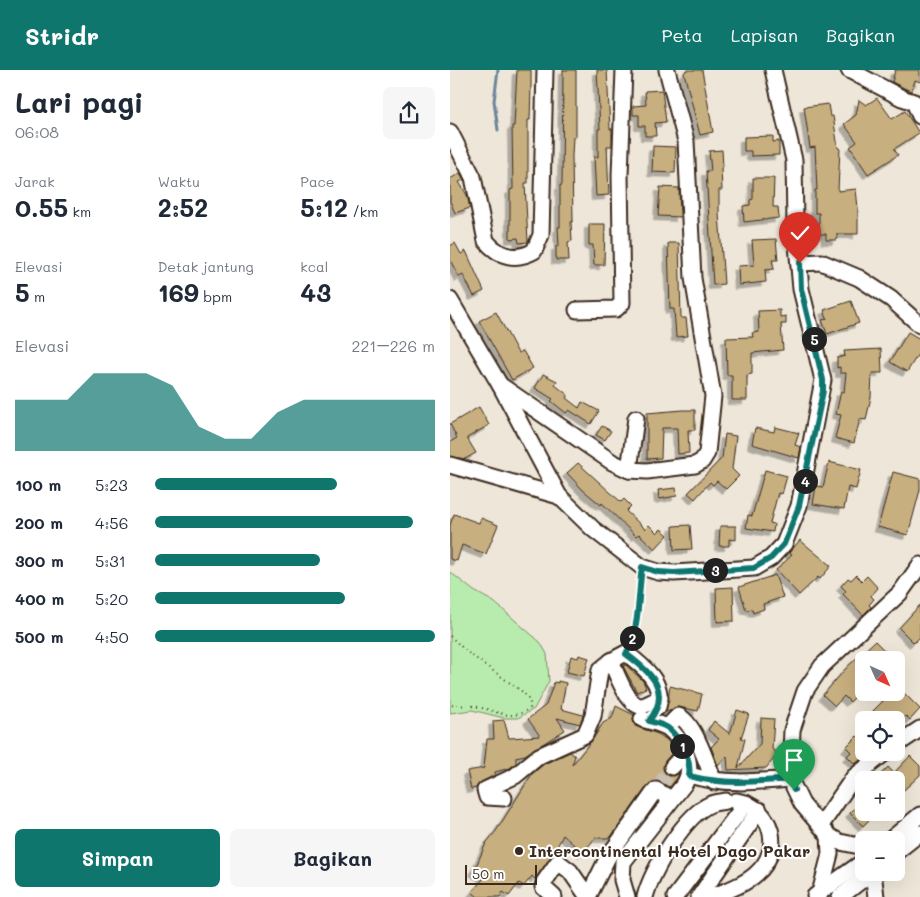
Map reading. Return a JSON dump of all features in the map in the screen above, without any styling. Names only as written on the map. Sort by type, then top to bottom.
[{"type":"street","points":[[450,132],[473,177],[486,241],[493,249],[508,256],[518,257],[534,251],[541,235],[545,70]]},
{"type":"street","points":[[577,310],[616,309],[622,303],[620,175],[624,70]]},
{"type":"street","points":[[500,385],[586,445],[629,470],[647,471],[695,466],[702,461],[706,453],[713,410],[709,369],[693,278],[686,141],[666,70]]},
{"type":"street","points":[[450,300],[500,385],[560,496],[593,529],[642,567],[658,572],[674,573],[754,568],[771,558],[787,537],[799,506],[823,391],[823,380],[801,289],[795,223],[794,160],[773,70]]},
{"type":"street","points":[[849,70],[918,107]]},
{"type":"street","points":[[800,263],[821,262],[859,278],[891,299],[920,325]]},
{"type":"street","points":[[629,470],[636,418]]},
{"type":"street","points":[[450,465],[560,496]]},
{"type":"street","points":[[855,845],[840,842],[825,831],[802,804],[790,779],[792,730],[805,691],[822,666],[900,593],[920,565]]},
{"type":"street","points":[[504,798],[487,797],[485,790],[515,776],[540,756],[585,735],[593,716],[600,670],[611,661],[626,654],[649,673],[658,687],[660,698],[656,711],[645,720],[666,727],[680,741],[690,768],[689,776],[623,862],[622,880],[628,897]]},
{"type":"street","points":[[611,661],[628,697],[635,704],[642,706],[660,698]]},
{"type":"street","points":[[666,727],[678,716],[686,722],[703,754],[714,782]]},
{"type":"street","points":[[905,739],[920,729]]},
{"type":"street","points":[[672,767],[684,753]]},
{"type":"street","points":[[817,896],[828,867],[825,831],[854,777],[874,761]]},
{"type":"street","points":[[689,776],[714,782],[742,784],[790,779]]},
{"type":"street","points":[[554,897],[544,887],[544,882],[558,862],[570,870],[588,897],[608,857],[657,789],[671,799]]},
{"type":"street","points":[[711,804],[725,828],[738,840]]},
{"type":"street","points":[[645,897],[650,879],[675,840],[697,813],[711,804],[742,804],[773,834],[772,849],[756,874],[735,888],[706,893]]},
{"type":"street","points":[[676,897],[742,804]]},
{"type":"street","points":[[706,893],[718,870],[738,840],[742,804]]},
{"type":"street","points":[[901,831],[920,815]]},
{"type":"street","points":[[905,845],[920,833]]},
{"type":"street","points":[[608,857],[618,897]]},
{"type":"street","points":[[817,896],[855,868]]},
{"type":"street","points":[[718,870],[735,888]]},
{"type":"street","points":[[691,874],[706,893]]},
{"type":"street","points":[[840,897],[860,881]]},
{"type":"street","points":[[873,881],[876,897]]},
{"type":"path","points":[[626,654],[631,646],[635,626],[642,567]]},
{"type":"path","points":[[450,636],[467,652],[524,693],[530,702],[530,708],[522,714],[509,716],[478,707],[450,705]]},
{"type":"green space","points":[[450,572],[474,591],[494,602],[540,642],[547,654],[549,681],[534,709],[518,718],[504,718],[472,710],[450,713]]},
{"type":"building","points":[[517,70],[531,70],[530,120],[528,120],[528,183],[525,183],[528,242],[519,243],[518,238],[510,239],[510,190],[513,189],[512,126],[514,126]]},
{"type":"building","points":[[563,70],[576,70],[576,137],[573,137],[572,156],[573,221],[571,222],[572,241],[568,242],[569,260],[556,260],[556,246],[559,246],[560,185],[562,185]]},
{"type":"building","points":[[597,70],[607,70],[612,146],[607,146],[609,195],[596,196],[594,157],[598,157],[598,129],[600,129]]},
{"type":"building","points":[[686,70],[702,70],[713,132],[700,135],[684,73]]},
{"type":"building","points":[[895,70],[920,70],[920,82],[915,80],[912,91],[906,89],[892,82]]},
{"type":"building","points":[[662,90],[666,122],[655,123],[656,136],[645,136],[645,126],[639,126],[639,115],[633,115],[633,106],[646,105],[645,91]]},
{"type":"building","points":[[877,98],[892,119],[905,111],[919,133],[894,149],[898,155],[868,174],[850,147],[857,142],[844,124],[856,115],[859,100],[866,105]]},
{"type":"building","points":[[828,104],[830,116],[833,116],[838,148],[840,148],[838,191],[856,189],[858,208],[858,234],[837,234],[837,240],[826,240],[826,234],[819,234],[819,213],[815,213],[815,190],[817,190],[815,147],[810,148],[804,107]]},
{"type":"building","points":[[773,136],[773,142],[779,141],[779,155],[751,156],[751,151],[744,151],[744,137]]},
{"type":"building","points":[[653,146],[676,147],[675,173],[652,172]]},
{"type":"building","points":[[722,150],[722,190],[719,190],[719,213],[724,284],[713,285],[706,171],[711,171],[709,151]]},
{"type":"building","points":[[460,173],[464,180],[459,182],[467,195],[470,208],[455,213],[450,201],[450,179]]},
{"type":"building","points":[[753,178],[774,178],[773,207],[778,207],[779,218],[744,222],[743,206],[750,205],[750,200],[753,199]]},
{"type":"building","points":[[660,187],[679,188],[680,217],[658,216]]},
{"type":"building","points":[[589,224],[605,224],[604,265],[594,265],[593,245],[589,245]]},
{"type":"building","points":[[776,239],[778,260],[772,260],[774,269],[765,270],[766,282],[739,285],[738,266],[754,265],[752,240]]},
{"type":"building","points":[[455,243],[461,254],[466,251],[484,291],[474,296],[463,275],[459,277],[450,260],[450,246]]},
{"type":"building","points":[[668,243],[679,243],[681,318],[686,318],[688,336],[676,337],[674,309],[670,309]]},
{"type":"building","points":[[851,301],[859,323],[827,334],[822,320],[827,319],[824,310]]},
{"type":"building","points":[[780,310],[780,317],[786,316],[786,324],[781,324],[783,350],[752,353],[752,374],[747,375],[747,400],[732,400],[732,375],[727,375],[726,338],[753,337],[752,333],[759,332],[758,311]]},
{"type":"building","points":[[496,312],[518,353],[523,351],[533,368],[512,380],[479,321]]},
{"type":"building","points":[[908,332],[920,339],[920,351],[907,372],[890,362]]},
{"type":"building","points":[[881,349],[882,373],[872,373],[871,397],[866,420],[860,419],[854,443],[835,438],[841,415],[836,414],[841,391],[844,392],[846,373],[840,373],[840,367],[837,368],[837,358],[845,356],[844,351]]},
{"type":"building","points":[[543,374],[557,381],[555,385],[568,395],[566,398],[579,408],[582,402],[599,411],[591,424],[569,410],[566,413],[551,401],[553,399],[535,388]]},
{"type":"building","points":[[479,407],[489,425],[467,438],[476,453],[465,459],[450,456],[450,442],[457,438],[450,424]]},
{"type":"building","points":[[695,410],[695,430],[688,430],[689,453],[678,454],[677,428],[662,428],[661,458],[647,459],[647,413]]},
{"type":"building","points":[[602,426],[611,431],[605,440],[596,435]]},
{"type":"building","points":[[775,427],[799,433],[795,445],[801,447],[799,458],[752,444],[755,428],[774,432]]},
{"type":"building","points":[[725,434],[736,436],[732,469],[739,476],[726,489],[717,481],[713,485],[710,482],[695,499],[688,493],[722,458]]},
{"type":"building","points":[[829,462],[861,470],[856,489],[848,487],[844,509],[813,504],[816,486],[823,487]]},
{"type":"building","points":[[578,463],[621,502],[624,499],[631,506],[626,511],[645,529],[649,525],[657,533],[661,529],[668,535],[655,549],[639,534],[636,536],[602,503],[601,505],[583,490],[567,473]]},
{"type":"building","points":[[765,470],[787,476],[782,494],[778,493],[770,523],[774,524],[773,532],[746,528],[748,515],[752,516]]},
{"type":"building","points":[[893,472],[920,479],[920,490],[908,535],[878,527]]},
{"type":"building","points":[[676,488],[677,496],[659,499],[658,490]]},
{"type":"building","points":[[454,514],[479,523],[481,518],[498,525],[486,554],[462,545],[457,561],[450,559],[450,525]]},
{"type":"building","points":[[690,525],[692,549],[674,550],[673,526]]},
{"type":"building","points":[[720,526],[736,526],[736,540],[729,539],[729,546],[719,546]]},
{"type":"building","points":[[800,540],[831,566],[820,579],[818,577],[799,595],[776,570],[792,555],[789,553]]},
{"type":"building","points":[[775,575],[783,597],[763,604],[764,609],[753,613],[752,609],[746,610],[739,587]]},
{"type":"building","points":[[856,575],[862,581],[867,576],[878,588],[871,596],[874,599],[869,605],[871,607],[863,615],[843,594],[846,591],[841,586],[848,578],[851,580]]},
{"type":"building","points":[[733,587],[734,621],[717,622],[716,588]]},
{"type":"building","points":[[920,605],[920,637],[914,643],[899,628]]},
{"type":"building","points":[[875,641],[885,651],[864,651]]},
{"type":"building","points":[[579,655],[589,658],[584,676],[567,672],[571,656],[578,658]]},
{"type":"building","points":[[855,660],[855,697],[850,702],[844,696],[835,706],[823,695]]},
{"type":"building","points":[[626,665],[643,681],[646,688],[637,692],[623,666]]},
{"type":"building","points":[[558,681],[566,683],[561,709],[583,715],[580,724],[557,718],[565,730],[525,755],[516,757],[516,763],[510,768],[495,772],[495,775],[481,782],[476,788],[471,789],[467,771],[484,768],[487,739],[494,739],[493,721],[504,720],[509,738],[540,736],[528,719],[546,705],[554,682],[558,683]]},
{"type":"building","points":[[670,686],[702,694],[698,711],[679,707],[666,712]]},
{"type":"building","points":[[905,694],[920,709],[910,720],[905,717],[905,711],[873,711],[883,701],[905,701]]},
{"type":"building","points":[[616,706],[634,715],[635,726],[658,734],[667,740],[673,748],[673,752],[665,761],[663,769],[669,776],[679,774],[677,778],[670,787],[657,781],[649,784],[610,838],[595,838],[583,853],[563,835],[554,853],[535,879],[532,876],[524,886],[519,883],[509,896],[503,892],[500,897],[478,897],[472,892],[484,878],[474,871],[486,843],[496,831],[532,774],[544,764],[570,752],[575,756],[572,765],[603,723],[612,718]]},
{"type":"building","points":[[737,710],[749,714],[741,738],[745,739],[738,768],[760,744],[761,718],[774,719],[772,749],[778,754],[766,768],[728,770],[727,756],[719,765],[717,763],[711,747],[719,739],[708,730],[714,721],[730,734]]},
{"type":"building","points":[[855,738],[855,761],[859,761],[855,764],[847,756],[851,752],[846,747]]},
{"type":"building","points":[[910,756],[920,766],[920,775],[905,789],[905,771],[896,771]]},
{"type":"building","points":[[888,767],[892,771],[884,771]]},
{"type":"building","points":[[855,808],[855,818],[850,813]]},
{"type":"building","points":[[858,821],[868,821],[863,826]]},
{"type":"waterway","points":[[498,70],[494,101],[498,130]]},
{"type":"tunnel","points":[[658,788],[672,767]]},
{"type":"place","name":"Intercontinental Hotel Dago Pakar","points":[[519,851]]},
{"type":"route","points":[[794,790],[790,779],[742,784],[714,782],[689,776],[690,768],[680,741],[666,727],[649,721],[659,705],[658,687],[649,673],[626,654],[631,646],[635,626],[642,567],[658,572],[674,573],[754,568],[771,558],[784,544],[794,525],[823,391],[823,380],[801,289],[800,263]]}]
